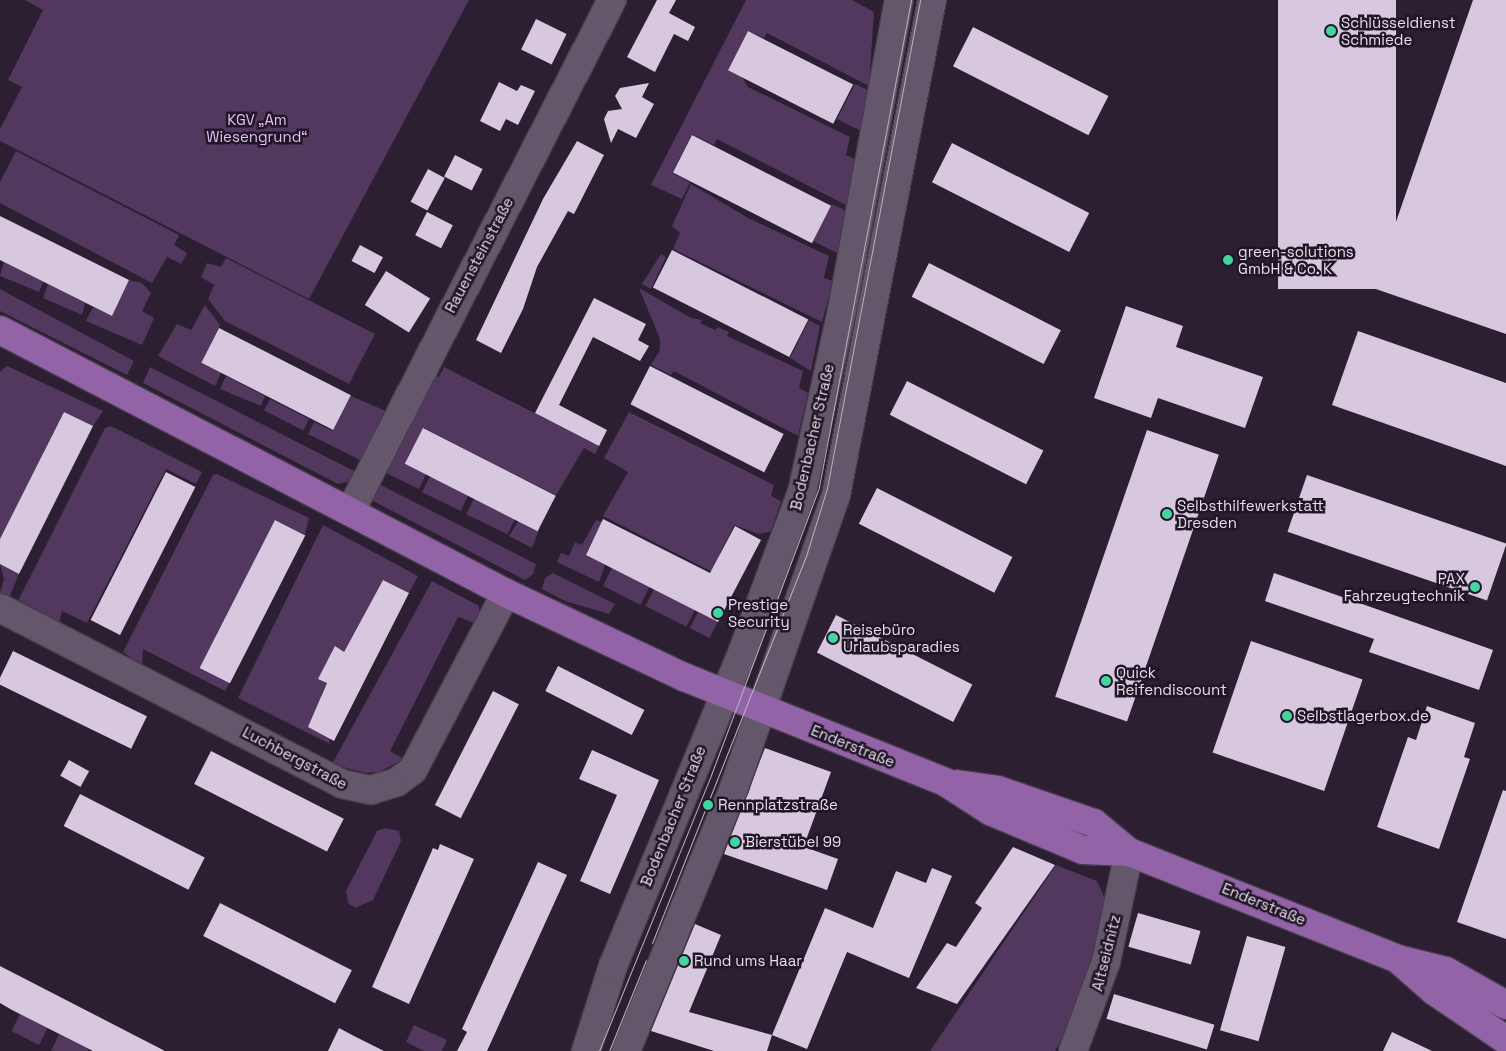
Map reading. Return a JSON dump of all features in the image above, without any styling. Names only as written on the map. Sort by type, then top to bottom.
[{"type":"main road","points":[[0,330],[506,593],[724,694],[761,709]]},
{"type":"main road","name":"Enderstraße","points":[[761,709],[945,782],[998,790],[1094,823],[1129,852],[1398,959],[1446,971],[1506,1005]]},
{"type":"main road","name":"Enderstraße","points":[[1398,959],[1434,991],[1506,1040]]},
{"type":"street","name":"Rauensteinstraße","points":[[350,512],[612,0]]},
{"type":"street","name":"Bodenbacher Straße","points":[[586,1051],[613,966],[724,694],[802,492],[843,302],[899,0]]},
{"type":"street","points":[[626,1051],[733,790],[812,572],[844,466],[932,0]]},
{"type":"street","name":"Luchbergstraße","points":[[0,608],[342,784],[370,790],[397,782],[413,770],[506,593]]},
{"type":"street","name":"Altseidnitz","points":[[1073,1051],[1106,962],[1129,852]]},
{"type":"green space","name":"KGV „Am Wiesengrund“","points":[[25,0],[469,0],[309,299],[0,141],[0,129],[22,87],[8,80],[43,10]]},
{"type":"green space","points":[[746,0],[852,0],[874,12],[869,86],[767,33],[764,38],[748,31],[728,70],[742,77],[748,87],[850,137],[846,155],[857,160],[848,206],[717,139],[714,145],[692,134],[672,173],[690,182],[682,199],[651,185]]},
{"type":"green space","points":[[855,84],[868,90],[861,131],[837,119]]},
{"type":"green space","points":[[16,151],[179,235],[174,245],[187,253],[181,264],[167,257],[152,283],[0,203],[0,182]]},
{"type":"green space","points":[[691,184],[748,218],[829,256],[824,278],[833,281],[822,322],[673,249],[680,233],[672,226]]},
{"type":"green space","points":[[832,204],[847,211],[839,254],[813,241]]},
{"type":"green space","points":[[661,254],[666,257],[651,289],[642,284]]},
{"type":"green space","points":[[226,258],[375,334],[349,384],[225,321],[208,299],[214,285],[201,277],[207,263],[221,267]]},
{"type":"green space","points":[[4,262],[43,282],[39,292],[0,276]]},
{"type":"green space","points":[[129,280],[142,283],[151,293],[142,311],[154,318],[142,345],[86,321],[93,307],[112,316]]},
{"type":"green space","points":[[48,284],[85,303],[82,315],[43,298]]},
{"type":"green space","points":[[639,288],[691,318],[702,320],[700,323],[715,330],[718,327],[729,332],[727,336],[803,371],[799,388],[808,393],[798,436],[674,371],[671,375],[651,365],[660,350],[660,339]]},
{"type":"green space","points":[[0,289],[134,361],[127,375],[0,311]]},
{"type":"green space","points":[[205,305],[220,325],[201,363],[221,373],[215,386],[158,356],[177,324],[191,330]]},
{"type":"green space","points":[[809,320],[820,326],[811,371],[790,358]]},
{"type":"green space","points":[[7,366],[103,411],[93,426],[64,412],[0,539],[0,372]]},
{"type":"green space","points":[[150,367],[354,471],[352,481],[338,484],[143,383]]},
{"type":"green space","points":[[444,367],[599,446],[595,454],[584,448],[556,495],[424,428],[406,464],[426,474],[419,489],[386,473],[385,464],[432,374],[439,377]]},
{"type":"green space","points":[[226,376],[265,396],[261,406],[220,389]]},
{"type":"green space","points":[[351,396],[388,412],[366,456],[360,460],[308,434],[314,422],[333,431]]},
{"type":"green space","points":[[270,399],[309,419],[303,431],[264,411]]},
{"type":"green space","points":[[629,412],[774,485],[771,496],[781,501],[771,531],[759,534],[734,525],[720,553],[722,577],[603,516],[628,472],[604,458]]},
{"type":"green space","points":[[111,426],[202,472],[196,484],[166,469],[87,623],[62,611],[59,623],[18,601],[105,428]]},
{"type":"green space","points":[[217,474],[309,518],[305,535],[276,520],[201,668],[230,682],[225,691],[143,649],[142,666],[123,652],[213,475]]},
{"type":"green space","points":[[430,476],[469,495],[461,511],[422,492]]},
{"type":"green space","points":[[371,480],[536,564],[533,574],[525,580],[373,501]]},
{"type":"green space","points":[[474,498],[515,518],[507,534],[466,514]]},
{"type":"green space","points":[[519,520],[539,530],[532,548],[509,536]]},
{"type":"green space","points":[[596,520],[602,522],[586,554],[605,565],[599,582],[557,562],[561,553],[569,556],[575,542],[582,545]]},
{"type":"green space","points":[[323,525],[418,576],[409,593],[383,580],[330,677],[321,695],[330,744],[238,698]]},
{"type":"green space","points":[[0,564],[19,574],[9,598],[0,593],[4,579]]},
{"type":"green space","points":[[612,568],[649,587],[640,605],[603,586]]},
{"type":"green space","points":[[553,573],[615,604],[609,614],[565,601],[542,589],[545,578]]},
{"type":"green space","points":[[432,581],[479,606],[479,619],[477,624],[458,617],[390,751],[404,759],[379,772],[365,773],[332,764]]},
{"type":"green space","points":[[654,589],[695,610],[686,627],[645,606]]},
{"type":"green space","points":[[698,612],[718,622],[709,638],[690,628]]},
{"type":"green space","points":[[385,828],[399,831],[401,841],[373,900],[355,908],[348,903],[346,891],[377,831]]},
{"type":"green space","points":[[1056,865],[1097,881],[1106,901],[1077,1014],[1055,1051],[930,1051]]},
{"type":"green space","points":[[20,1014],[48,1028],[39,1045],[11,1031]]},
{"type":"green space","points":[[414,1025],[447,1040],[442,1051],[424,1051],[406,1042]]},
{"type":"green space","points":[[59,1034],[89,1049],[88,1051],[51,1051]]},
{"type":"building","points":[[657,0],[676,0],[669,13],[695,27],[688,41],[674,34],[655,72],[627,57]]},
{"type":"building","points":[[1278,0],[1396,0],[1396,289],[1278,289]]},
{"type":"building","points":[[1473,0],[1506,0],[1506,334],[1373,288]]},
{"type":"building","points":[[536,19],[567,34],[552,64],[521,50]]},
{"type":"building","points":[[973,27],[1108,96],[1088,135],[953,66]]},
{"type":"building","points":[[748,31],[853,85],[833,124],[728,70]]},
{"type":"building","points":[[499,82],[517,91],[521,85],[535,91],[518,125],[506,119],[500,131],[480,121]]},
{"type":"building","points":[[649,83],[642,97],[654,104],[636,138],[618,129],[611,143],[604,119],[608,111],[622,109],[615,96],[620,88]]},
{"type":"building","points":[[692,135],[831,206],[812,243],[673,172]]},
{"type":"building","points":[[577,141],[604,155],[574,214],[568,211],[537,267],[523,309],[501,353],[476,340],[543,199]]},
{"type":"building","points":[[952,143],[1089,213],[1069,252],[932,182]]},
{"type":"building","points":[[455,155],[483,169],[472,190],[444,176]]},
{"type":"building","points":[[428,169],[445,178],[427,211],[411,202]]},
{"type":"building","points":[[427,212],[453,225],[441,248],[415,235]]},
{"type":"building","points":[[0,216],[129,280],[112,316],[0,260]]},
{"type":"building","points":[[360,245],[383,257],[375,273],[352,261]]},
{"type":"building","points":[[672,250],[808,319],[789,357],[653,287]]},
{"type":"building","points":[[929,263],[1061,330],[1044,364],[912,297]]},
{"type":"building","points":[[386,271],[430,299],[409,332],[365,305]]},
{"type":"building","points":[[594,298],[646,324],[638,340],[649,346],[640,361],[593,337],[559,405],[607,430],[599,446],[535,413]]},
{"type":"building","points":[[1126,306],[1183,326],[1176,347],[1263,377],[1245,428],[1158,398],[1151,418],[1094,398]]},
{"type":"building","points":[[219,328],[351,395],[333,430],[201,363]]},
{"type":"building","points":[[1358,331],[1506,383],[1506,466],[1332,405]]},
{"type":"building","points":[[650,366],[784,434],[764,472],[630,404]]},
{"type":"building","points":[[907,381],[1043,450],[1026,484],[890,415]]},
{"type":"building","points":[[64,412],[93,426],[19,574],[0,564],[0,539]]},
{"type":"building","points":[[423,428],[556,496],[538,531],[405,464]]},
{"type":"building","points":[[1147,430],[1219,455],[1127,721],[1055,697]]},
{"type":"building","points":[[166,472],[195,487],[120,635],[91,620]]},
{"type":"building","points":[[1307,475],[1506,544],[1487,600],[1287,532]]},
{"type":"building","points":[[877,488],[1012,557],[994,593],[859,524]]},
{"type":"building","points":[[603,519],[710,573],[735,526],[761,540],[718,622],[586,555]]},
{"type":"building","points":[[275,520],[305,535],[230,683],[200,668]]},
{"type":"building","points":[[1274,573],[1493,650],[1479,690],[1369,652],[1374,639],[1265,601]]},
{"type":"building","points":[[383,580],[409,593],[334,741],[308,727],[327,683],[318,679],[335,646],[344,652]]},
{"type":"building","points":[[836,615],[972,684],[953,722],[817,652]]},
{"type":"building","name":"Selbstlagerbox.de","points":[[1251,641],[1363,679],[1324,791],[1213,753]]},
{"type":"building","points":[[13,651],[147,716],[131,749],[0,685],[0,678]]},
{"type":"building","points":[[558,666],[644,710],[632,735],[545,691]]},
{"type":"building","points":[[493,691],[519,704],[461,818],[435,805]]},
{"type":"building","points":[[1427,706],[1475,723],[1464,757],[1470,759],[1439,849],[1377,827],[1408,737],[1416,740]]},
{"type":"building","points":[[765,748],[831,772],[806,840],[796,844],[838,859],[827,890],[724,854]]},
{"type":"building","points":[[592,750],[659,780],[610,894],[580,881],[617,795],[579,779]]},
{"type":"building","points":[[211,751],[344,819],[327,852],[194,784]]},
{"type":"building","points":[[69,760],[89,771],[80,787],[60,776]]},
{"type":"building","points":[[1503,790],[1506,791],[1506,939],[1457,922]]},
{"type":"building","points":[[80,794],[205,858],[188,890],[64,826]]},
{"type":"building","points":[[440,844],[474,859],[409,1004],[372,987],[433,848],[438,850]]},
{"type":"building","points":[[1013,847],[1055,865],[957,1004],[916,988],[947,943],[956,947],[982,908],[975,903]]},
{"type":"building","points":[[538,862],[567,875],[487,1051],[457,1051],[467,1032],[462,1029]]},
{"type":"building","points":[[932,868],[952,876],[909,978],[847,952],[807,1049],[772,1035],[825,908],[873,928],[896,871],[926,883]]},
{"type":"building","points":[[220,903],[352,970],[335,1003],[203,936]]},
{"type":"building","points":[[1138,913],[1200,931],[1191,965],[1128,947]]},
{"type":"building","points":[[695,924],[721,935],[689,1012],[772,1035],[767,1051],[714,1051],[651,1031]]},
{"type":"building","points":[[1247,936],[1285,947],[1258,1041],[1220,1030]]},
{"type":"building","points":[[0,966],[165,1051],[93,1051],[12,1010],[0,1003]]},
{"type":"building","points":[[1114,994],[1214,1025],[1207,1050],[1106,1019]]},
{"type":"building","points":[[339,1028],[354,1036],[384,1051],[328,1051]]},
{"type":"building","points":[[1392,1032],[1432,1051],[1383,1051]]},
{"type":"tram line","points":[[599,1051],[711,775],[819,487],[911,0]]},
{"type":"tram line","points":[[652,943],[807,553],[827,488],[920,0]]},
{"type":"tram line","points":[[609,1051],[646,960]]},
{"type":"place","name":"Schlüsseldienst Schmiede","points":[[1331,31]]},
{"type":"place","name":"green-solutions GmbH & Co. K","points":[[1228,260]]},
{"type":"place","name":"Selbsthilfewerkstatt Dresden","points":[[1167,514]]},
{"type":"place","name":"PAX Fahrzeugtechnik","points":[[1475,587]]},
{"type":"place","name":"Prestige Security","points":[[718,613]]},
{"type":"place","name":"Reisebüro Urlaubsparadies","points":[[833,638]]},
{"type":"place","name":"Quick Reifendiscount","points":[[1106,681]]},
{"type":"place","name":"Selbstlagerbox.de","points":[[1287,716]]},
{"type":"place","name":"Rennplatzstraße","points":[[708,805]]},
{"type":"place","name":"Bierstübel 99","points":[[735,842]]},
{"type":"place","name":"Rund ums Haar","points":[[684,961]]}]
